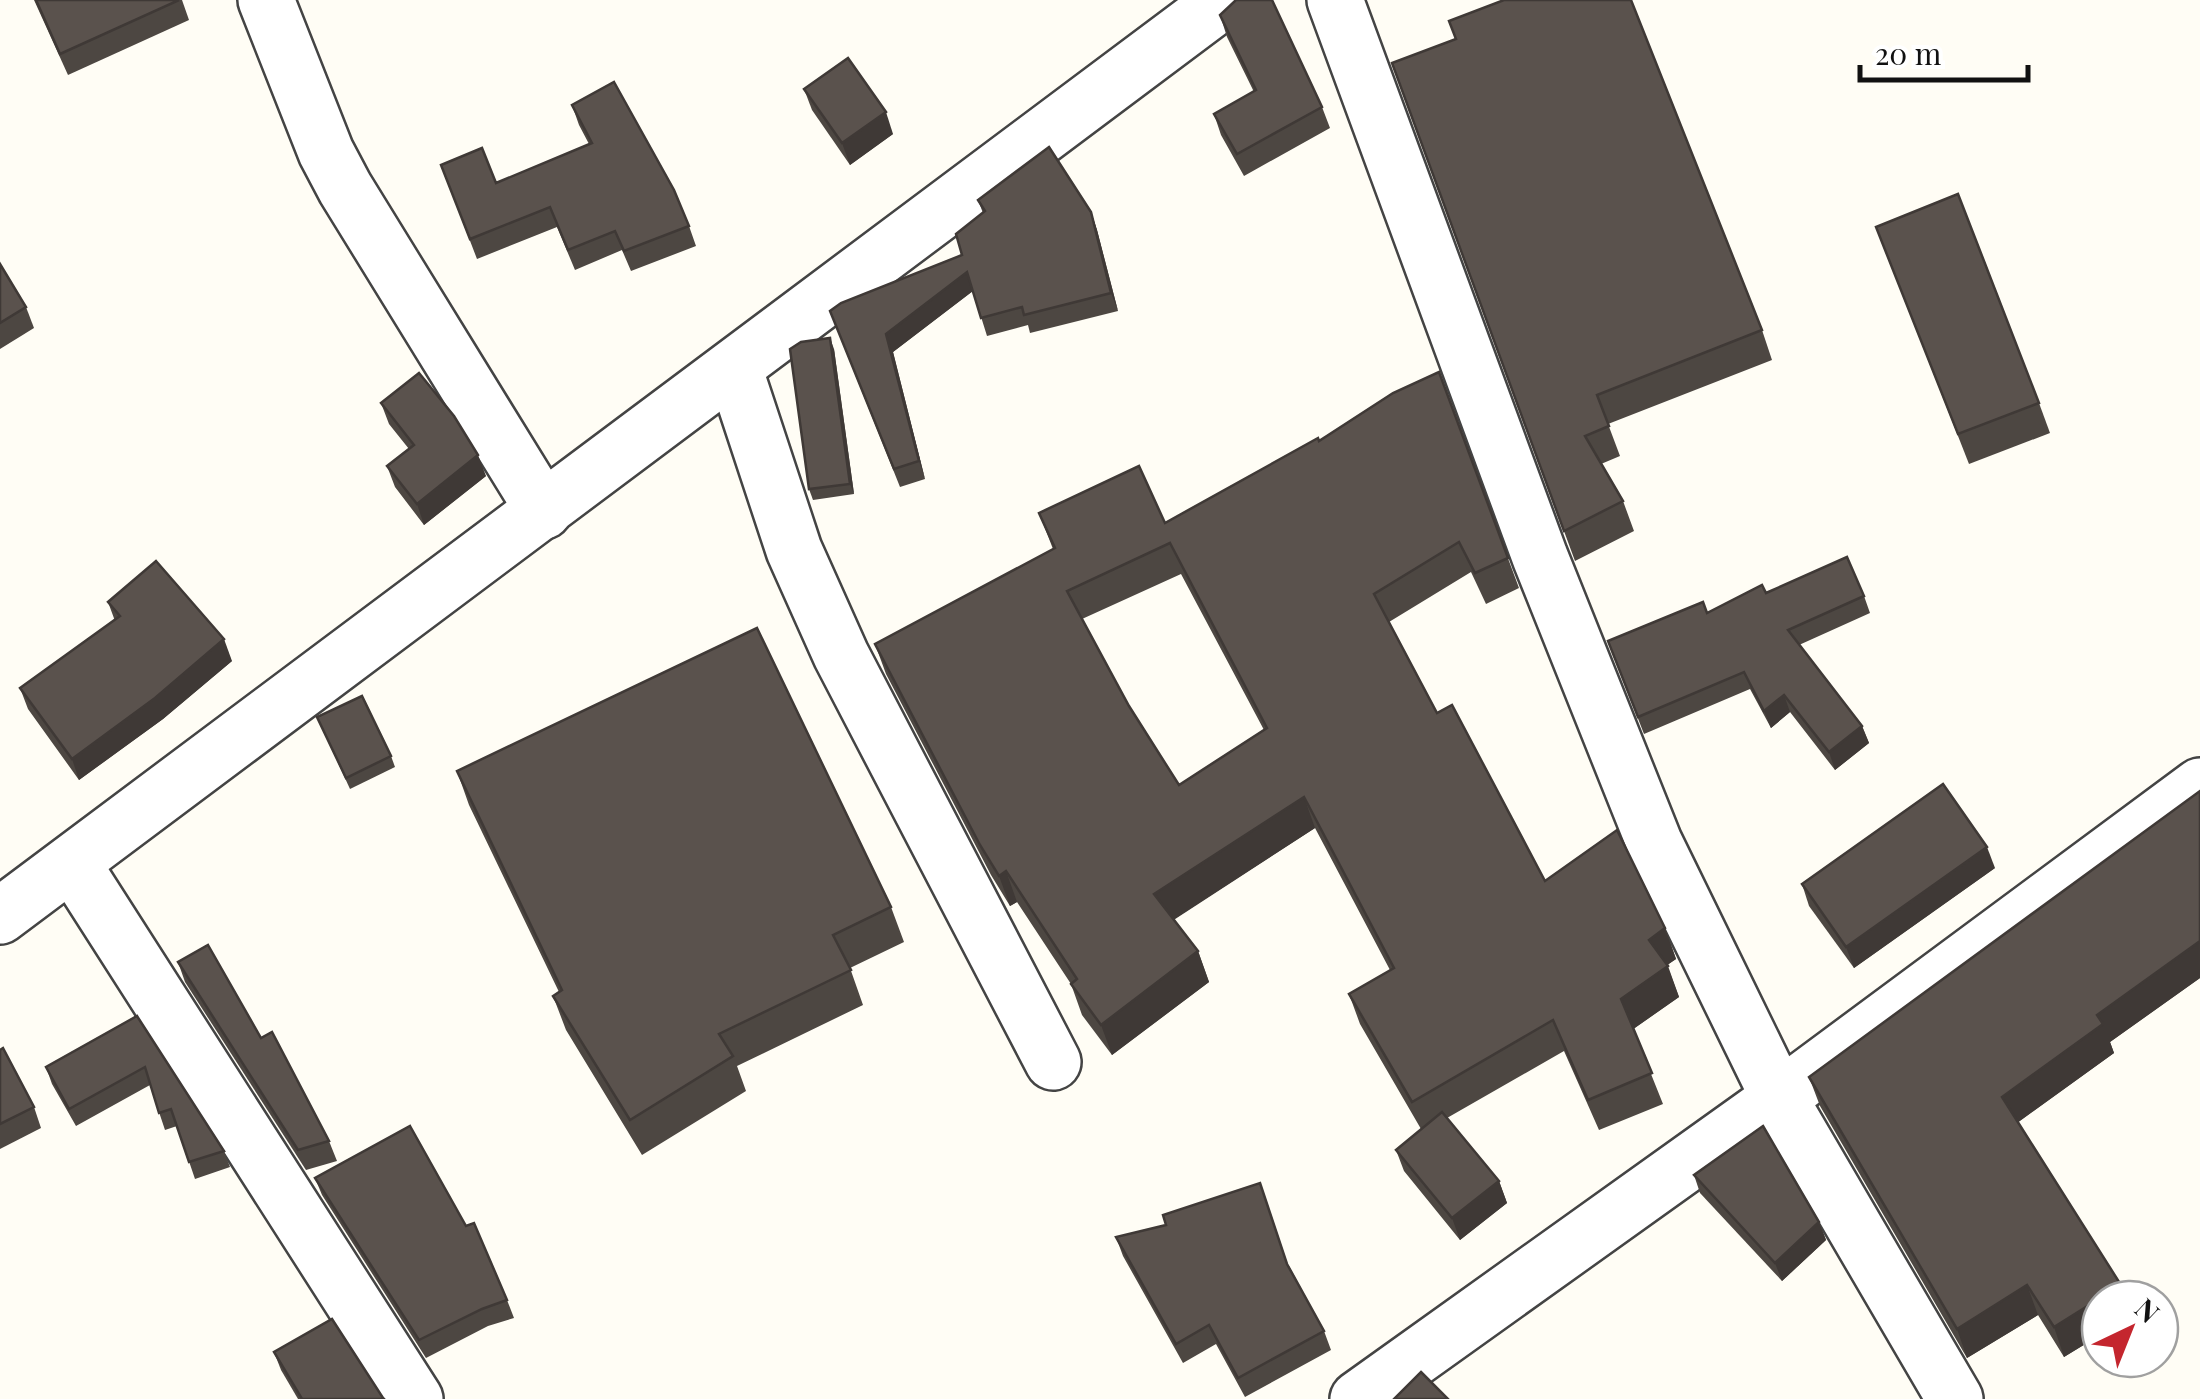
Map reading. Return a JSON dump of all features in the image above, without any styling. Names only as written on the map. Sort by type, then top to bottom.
[{"type":"street","points":[[266,0],[326,152],[345,188],[544,510]]},
{"type":"street","points":[[0,916],[1224,0]]},
{"type":"street","points":[[1335,0],[1540,557],[1647,824],[1778,1098],[1955,1399]]},
{"type":"street","points":[[734,368],[794,550],[842,655],[1053,1062]]},
{"type":"street","points":[[1358,1399],[1778,1098],[2200,786]]},
{"type":"street","points":[[72,863],[415,1399]]},
{"type":"building","points":[[36,0],[179,0],[60,54]]},
{"type":"building","points":[[1236,0],[1272,0],[1322,107],[1237,154],[1214,114],[1256,90],[1220,15]]},
{"type":"building","points":[[1504,0],[1631,0],[1762,330],[1597,395],[1609,426],[1585,436],[1623,501],[1564,531],[1392,63],[1456,39],[1449,21]]},
{"type":"building","points":[[848,58],[886,112],[842,143],[804,89]]},
{"type":"building","points":[[614,82],[674,190],[689,226],[624,251],[615,231],[568,250],[550,207],[470,239],[441,165],[482,148],[496,183],[592,143],[572,105]]},
{"type":"building","points":[[1049,147],[1091,212],[1111,293],[1024,315],[1022,307],[981,318],[967,272],[886,334],[919,461],[894,469],[830,311],[841,303],[962,255],[956,234],[985,211],[978,200]]},
{"type":"building","points":[[1958,194],[2039,403],[1958,434],[1876,227]]},
{"type":"building","points":[[0,264],[26,307],[0,323]]},
{"type":"building","points":[[830,338],[850,484],[809,489],[790,349],[801,342]]},
{"type":"building","points":[[1439,372],[1508,558],[1475,573],[1459,542],[1374,594],[1437,713],[1452,705],[1545,881],[1617,830],[1665,928],[1649,940],[1668,966],[1621,999],[1652,1073],[1588,1100],[1553,1020],[1412,1102],[1349,994],[1394,968],[1304,797],[1154,894],[1198,951],[1101,1025],[1071,984],[1077,979],[1006,871],[999,876],[980,845],[875,644],[1055,548],[1039,513],[1139,466],[1165,523],[1318,438],[1319,441],[1393,393]],"holes":[[[1170,543],[1267,728],[1179,785],[1129,706],[1067,591]]]},
{"type":"building","points":[[419,373],[454,416],[478,455],[417,504],[387,466],[414,445],[381,403]]},
{"type":"building","points":[[1847,557],[1864,596],[1788,630],[1862,726],[1829,752],[1784,695],[1764,711],[1744,672],[1638,717],[1608,641],[1703,602],[1707,613],[1762,585],[1766,593]]},
{"type":"building","points":[[156,561],[224,639],[155,698],[72,759],[20,688],[120,616],[108,602]]},
{"type":"building","points":[[757,628],[891,907],[833,935],[851,970],[719,1034],[733,1056],[630,1120],[553,996],[562,990],[457,771]]},
{"type":"building","points":[[362,696],[391,756],[346,778],[317,717]]},
{"type":"building","points":[[1943,784],[1987,847],[1846,947],[1802,884]]},
{"type":"building","points":[[2200,791],[2200,941],[2097,1015],[2103,1024],[2002,1097],[2117,1279],[2080,1279],[2080,1311],[2054,1327],[2027,1285],[1957,1329],[1809,1077]]},
{"type":"building","points":[[208,945],[261,1038],[272,1032],[329,1141],[298,1150],[178,962]]},
{"type":"building","points":[[137,1016],[224,1151],[189,1162],[171,1109],[159,1113],[145,1067],[69,1109],[46,1067]]},
{"type":"building","points":[[3,1048],[34,1107],[0,1124],[0,1050]]},
{"type":"building","points":[[1442,1112],[1499,1181],[1452,1218],[1396,1150]]},
{"type":"building","points":[[410,1126],[466,1226],[474,1223],[507,1300],[419,1340],[315,1178]]},
{"type":"building","points":[[1763,1126],[1819,1222],[1775,1263],[1694,1175]]},
{"type":"building","points":[[1260,1183],[1287,1264],[1324,1331],[1238,1378],[1209,1325],[1176,1344],[1116,1237],[1166,1225],[1163,1215]]},
{"type":"building","points":[[332,1319],[384,1399],[302,1399],[274,1352]]},
{"type":"building","points":[[1421,1372],[1448,1399],[1394,1399]]}]
